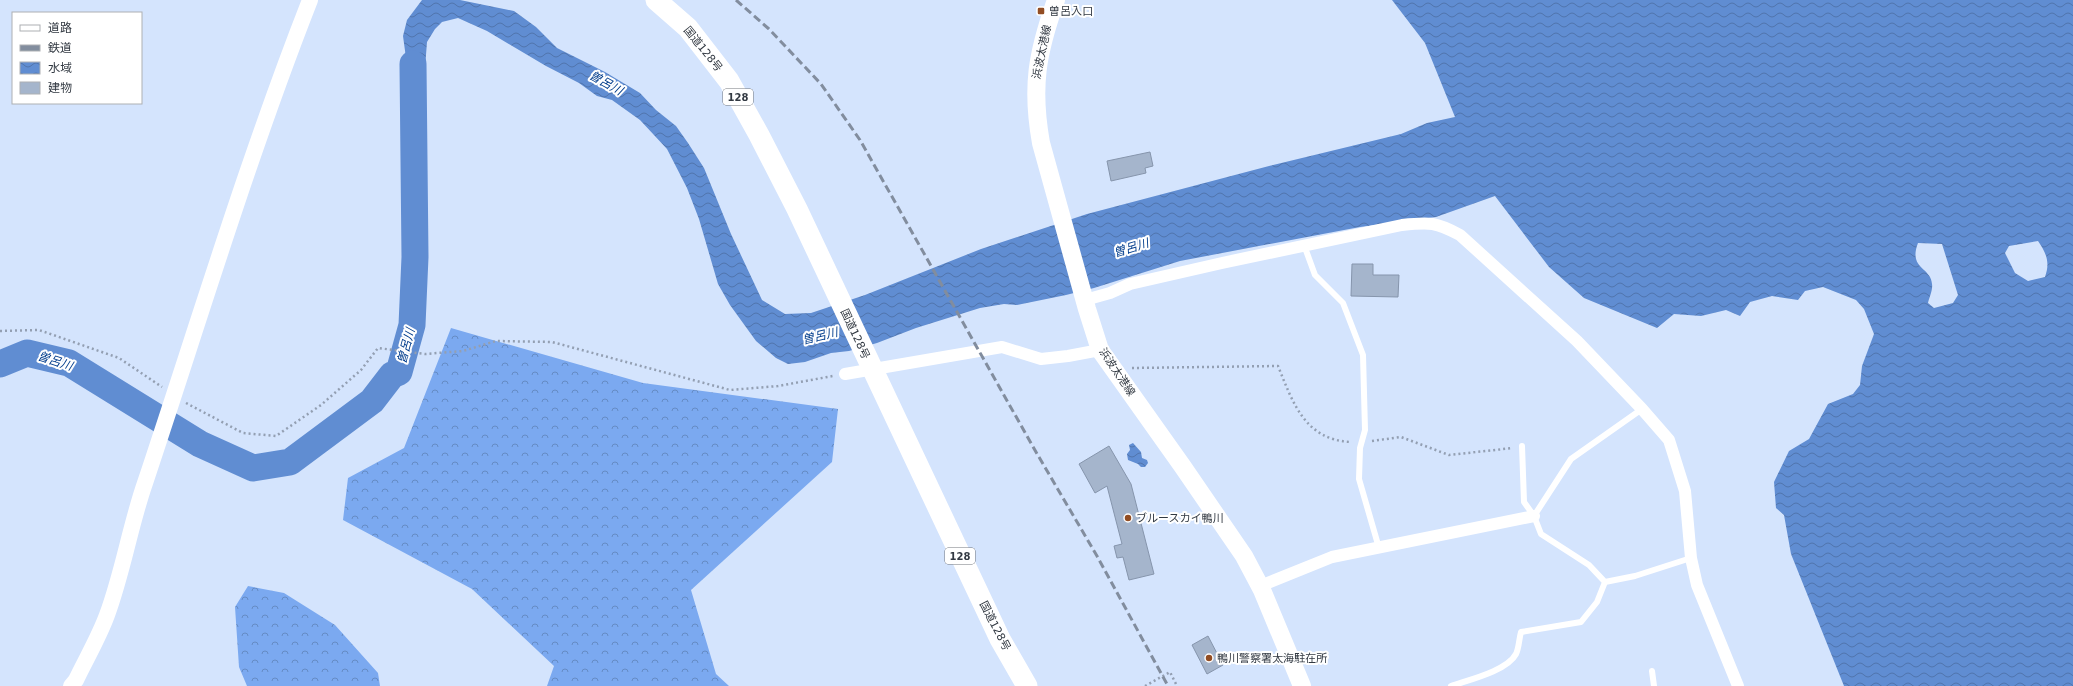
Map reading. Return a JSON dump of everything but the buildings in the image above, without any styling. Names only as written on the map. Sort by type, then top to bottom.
[{"type":"highway","name":"国道128号","points":[[656,0],[688,28],[729,81],[797,209],[1000,639],[1027,686]]},
{"type":"main road","name":"浜波太港線","points":[[1056,0],[1043,40],[1036,78],[1035,97],[1041,143],[1100,350],[1225,528],[1260,586],[1302,686]]},
{"type":"street","points":[[71,686],[76,680],[107,615],[144,486],[244,180],[276,86],[310,0]]},
{"type":"street","points":[[1084,296],[1110,293],[1130,284],[1304,245],[1402,225],[1427,222],[1440,224],[1460,235],[1577,341],[1642,409],[1668,440],[1685,491],[1691,558],[1697,585],[1738,686]]},
{"type":"street","points":[[845,374],[1002,347],[1040,359],[1100,350]]},
{"type":"street","points":[[1260,586],[1332,557],[1534,516]]},
{"type":"lane","points":[[1304,245],[1315,275],[1343,303],[1363,356],[1365,430],[1362,442],[1359,479],[1379,548]]},
{"type":"lane","points":[[1534,516],[1571,459],[1642,409]]},
{"type":"lane","points":[[1522,446],[1524,502],[1534,516],[1541,534],[1588,565],[1605,582]]},
{"type":"lane","points":[[1605,582],[1635,576],[1691,558]]},
{"type":"lane","points":[[1451,686],[1498,669],[1511,660],[1516,654],[1521,632],[1581,622],[1597,602],[1605,582]]},
{"type":"lane","points":[[1652,671],[1654,686]]},
{"type":"path","points":[[0,331],[40,330],[118,358],[163,388]]},
{"type":"path","points":[[181,400],[194,409],[244,433],[276,436],[321,405],[361,370],[378,348],[425,354],[463,351],[496,341],[552,342],[730,390],[778,386],[845,374]]},
{"type":"path","points":[[1114,368],[1278,366],[1288,391],[1304,420],[1316,432],[1339,441],[1362,442],[1401,437],[1450,455],[1522,446]]},
{"type":"path","points":[[1145,686],[1170,672],[1178,686]]},
{"type":"green space","points":[[451,328],[643,383],[838,409],[832,462],[691,590],[716,674],[729,686],[547,686],[554,666],[472,589],[343,520],[348,478],[404,448]]},
{"type":"green space","points":[[248,586],[284,593],[335,625],[378,673],[380,686],[247,686],[239,667],[235,607]]},
{"type":"water","points":[[422,0],[460,0],[514,11],[536,27],[557,48],[605,72],[640,93],[656,110],[676,126],[688,143],[704,168],[731,234],[762,300],[785,314],[811,313],[865,295],[981,249],[1087,214],[1269,166],[1401,134],[1427,123],[1455,117],[1425,43],[1392,0],[2073,0],[2073,686],[1844,686],[1791,554],[1784,515],[1776,508],[1774,482],[1789,451],[1809,439],[1828,404],[1853,394],[1860,385],[1862,366],[1874,334],[1864,309],[1856,300],[1823,287],[1805,291],[1798,300],[1772,296],[1750,302],[1740,316],[1726,310],[1701,316],[1674,314],[1657,328],[1584,298],[1549,267],[1495,196],[1436,217],[1360,227],[1180,261],[1094,288],[1066,295],[1017,305],[1004,304],[980,308],[916,328],[877,343],[849,351],[831,353],[805,362],[788,364],[776,358],[756,341],[730,305],[718,284],[699,219],[687,188],[667,149],[640,120],[612,100],[597,96],[579,83],[546,66],[487,31],[458,18],[442,22],[435,29],[427,42],[424,81],[410,106],[405,79],[406,58],[403,36],[407,20]],"holes":[[[2038,241],[2044,250],[2047,259],[2047,272],[2045,277],[2028,281],[2015,273],[2005,253],[2009,246]],[[1918,243],[1942,244],[1958,295],[1953,303],[1934,308],[1928,303],[1932,284],[1931,278],[1921,267],[1916,258]]]},
{"type":"water","points":[[1133,443],[1141,452],[1142,458],[1147,460],[1148,463],[1145,467],[1141,467],[1138,464],[1128,460],[1127,454],[1130,450],[1129,445]]},
{"type":"waterway","name":"曽呂川","points":[[0,364],[27,353],[69,363],[200,444],[253,468],[290,462],[372,401],[392,375],[399,372],[412,325],[415,257],[413,64]]},
{"type":"railway","points":[[736,0],[769,29],[821,84],[860,140],[1036,452],[1097,556],[1168,686]]},
{"type":"place","name":"曽呂入口","points":[[1041,11]]},
{"type":"place","name":"ブルースカイ鴨川","points":[[1128,518]]},
{"type":"place","name":"鴨川警察署太海駐在所","points":[[1209,658]]}]
